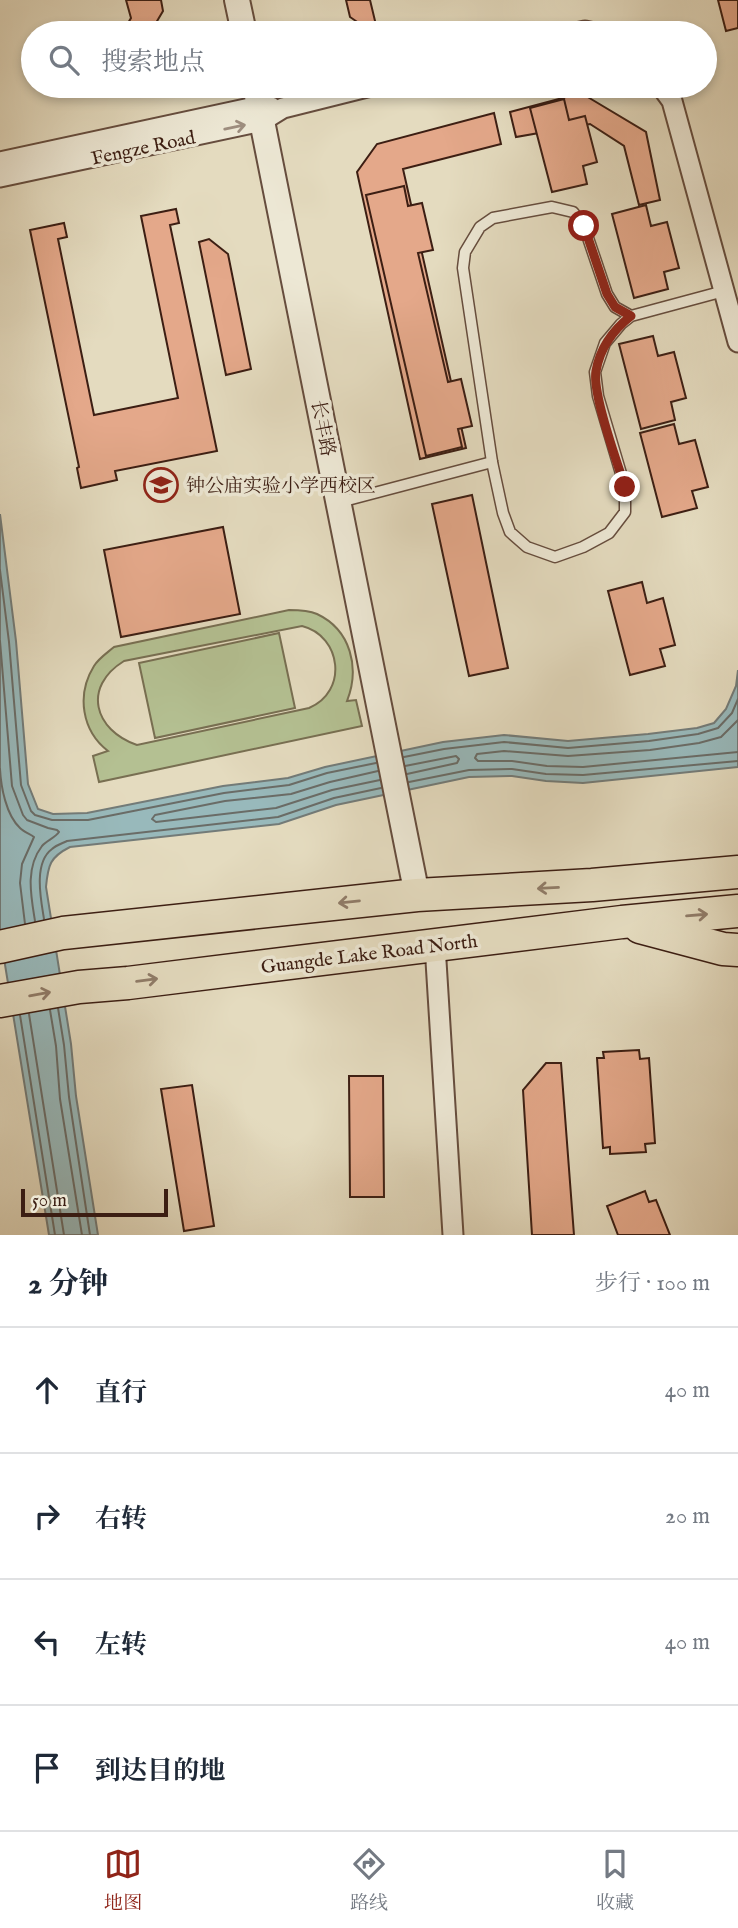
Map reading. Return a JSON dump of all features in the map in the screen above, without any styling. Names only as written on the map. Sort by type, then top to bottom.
[{"type":"main road","points":[[592,885],[640,860],[738,850]]},
{"type":"main road","points":[[0,947],[63,933],[416,895],[592,885],[738,872]]},
{"type":"main road","name":"Guangde Lake Road North","points":[[0,1001],[79,987],[622,922],[738,911]]},
{"type":"main road","points":[[622,922],[723,949],[738,950]]},
{"type":"street","points":[[237,0],[241,21]]},
{"type":"street","name":"Fengze Road","points":[[0,162],[304,98]]},
{"type":"street","points":[[670,98],[738,342]]},
{"type":"street","name":"Fengze Road","points":[[0,177],[265,105]]},
{"type":"street","name":"长丰路","points":[[265,105],[338,502],[416,895]]},
{"type":"street","points":[[435,945],[453,1235]]},
{"type":"lane","points":[[631,316],[615,307],[607,294],[584,226],[573,212],[552,206],[493,218],[480,227],[465,252],[463,268],[492,462],[510,532],[527,547],[555,557],[583,547],[609,533],[625,512],[625,487],[598,396],[595,372],[605,344],[631,316],[724,291]]},
{"type":"lane","points":[[338,502],[492,462]]},
{"type":"green space","points":[[289,610],[314,613],[329,621],[338,630],[350,651],[353,676],[347,701],[356,700],[362,726],[99,782],[93,756],[108,751],[99,743],[87,723],[84,712],[85,689],[94,666],[114,647]],"holes":[[[302,626],[315,632],[332,652],[334,678],[330,690],[322,700],[309,708],[137,745],[122,738],[103,719],[98,695],[102,683],[111,671],[124,661]]]},
{"type":"green space","points":[[279,633],[295,708],[155,738],[139,663]]},
{"type":"water","points":[[0,514],[16,641],[28,784],[38,809],[53,814],[87,813],[223,786],[288,778],[325,767],[443,742],[504,735],[568,741],[697,728],[714,723],[726,709],[736,686],[738,670],[738,767],[583,783],[512,776],[469,777],[336,805],[279,824],[70,847],[58,854],[51,862],[46,887],[98,1235],[49,1235],[0,934]]},
{"type":"building","points":[[126,0],[161,0],[163,11],[157,21],[129,21],[131,18]]},
{"type":"building","points":[[346,0],[370,0],[375,21],[356,21],[350,17]]},
{"type":"building","points":[[718,0],[738,0],[738,28],[726,31]]},
{"type":"building","points":[[562,98],[589,98],[646,132],[660,200],[639,205],[624,146],[590,124],[516,137],[510,112]]},
{"type":"building","points":[[564,99],[569,120],[585,116],[597,162],[583,166],[587,184],[552,192],[530,108]]},
{"type":"building","points":[[494,113],[501,144],[403,169],[466,448],[420,459],[357,172],[377,144]]},
{"type":"building","points":[[404,186],[408,206],[422,203],[433,250],[418,253],[448,382],[461,379],[472,426],[458,429],[462,447],[426,456],[366,195]]},
{"type":"building","points":[[646,205],[651,226],[667,222],[679,268],[664,272],[668,289],[634,298],[612,214]]},
{"type":"building","points":[[176,209],[179,223],[170,225],[217,451],[115,471],[117,480],[81,488],[79,467],[30,230],[64,223],[67,237],[58,239],[94,415],[178,398],[141,216]]},
{"type":"building","points":[[209,239],[228,254],[251,369],[226,375],[199,242]]},
{"type":"building","points":[[653,336],[658,356],[674,352],[686,398],[671,402],[675,420],[641,429],[619,344]]},
{"type":"building","points":[[674,424],[679,444],[695,440],[708,487],[692,491],[697,508],[662,517],[640,433]]},
{"type":"building","points":[[472,495],[508,668],[469,676],[432,504]]},
{"type":"building","points":[[223,527],[240,614],[121,637],[104,550]]},
{"type":"building","points":[[642,582],[647,603],[663,598],[675,645],[660,649],[665,666],[630,675],[608,591]]},
{"type":"building","points":[[639,1050],[640,1059],[649,1058],[655,1143],[645,1144],[646,1152],[610,1154],[610,1147],[603,1148],[597,1058],[604,1058],[603,1052]]},
{"type":"building","points":[[546,1063],[561,1063],[574,1235],[532,1235],[523,1090]]},
{"type":"building","points":[[349,1076],[383,1076],[384,1197],[350,1197]]},
{"type":"building","points":[[192,1085],[214,1226],[184,1231],[161,1089]]},
{"type":"building","points":[[645,1191],[649,1202],[656,1200],[670,1235],[618,1235],[607,1206]]},
{"type":"place","name":"钟公庙实验小学西校区","points":[[161,485]]},
{"type":"route","points":[[584,226],[607,294],[615,307],[631,316],[605,344],[595,372],[598,396],[625,487]]}]
